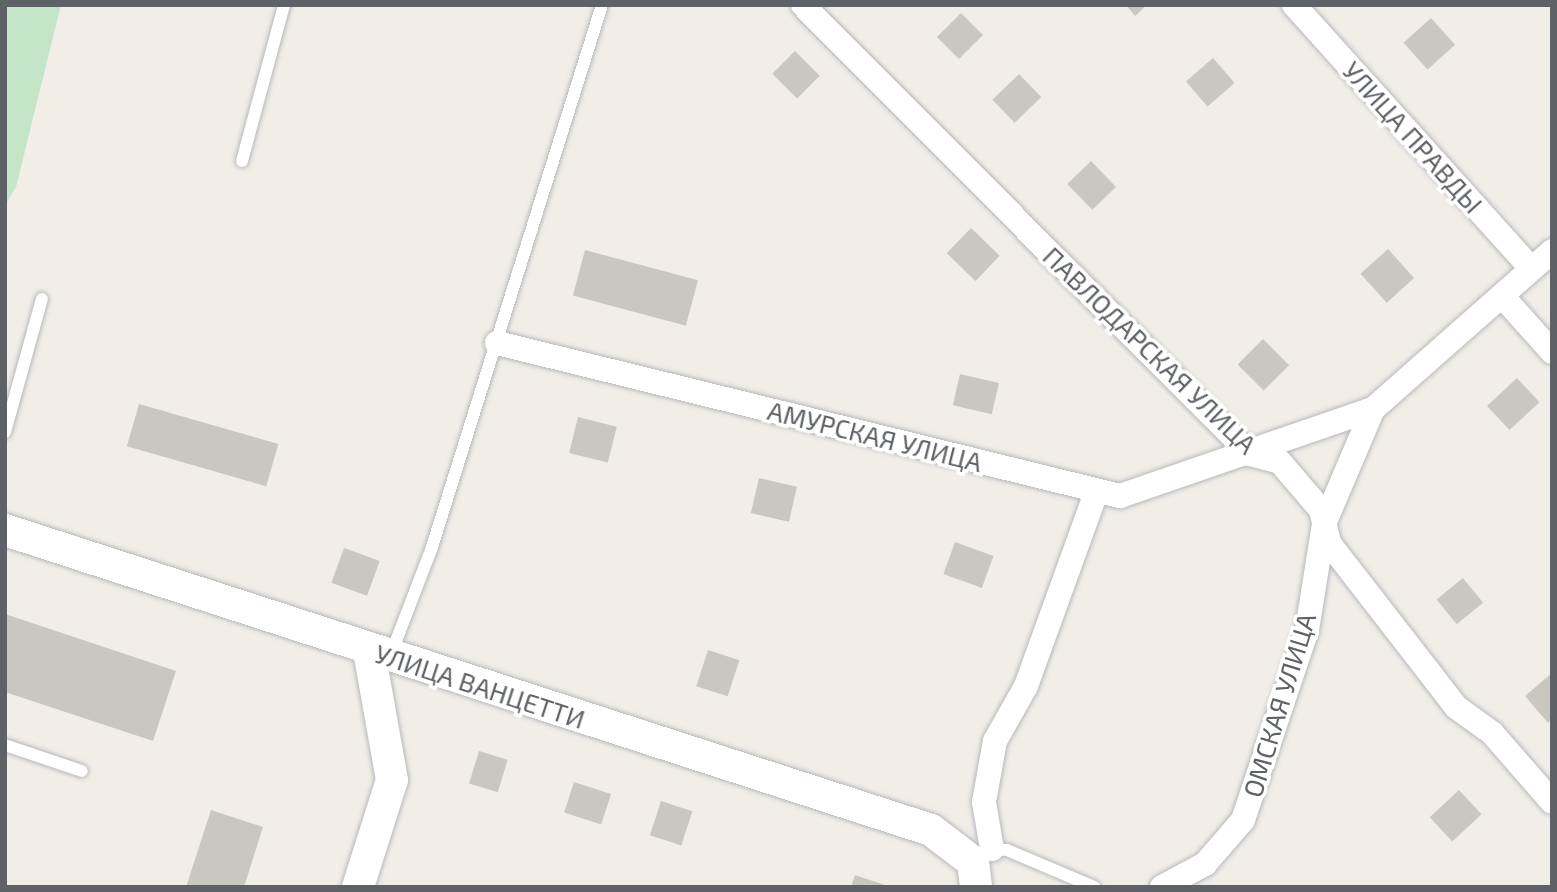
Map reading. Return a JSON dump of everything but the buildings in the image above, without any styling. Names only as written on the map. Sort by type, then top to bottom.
[{"type":"street","name":"ПАВЛОДАРСКАЯ УЛИЦА","points":[[803,5],[1250,454],[1280,462],[1321,510],[1329,544],[1456,706],[1492,733],[1552,803]]},
{"type":"street","name":"УЛИЦА ПРАВДЫ","points":[[1294,5],[1532,269]]},
{"type":"street","points":[[1373,409],[1552,251]]},
{"type":"street","points":[[1502,296],[1552,352]]},
{"type":"street","name":"АМУРСКАЯ УЛИЦА","points":[[497,343],[1121,496],[1250,454],[1373,409]]},
{"type":"street","name":"ОМСКАЯ УЛИЦА","points":[[1162,887],[1205,864],[1243,820],[1307,630],[1324,524],[1373,409]]},
{"type":"street","points":[[992,849],[984,802],[995,741],[1026,686],[1097,490]]},
{"type":"street","name":"УЛИЦА ВАНЦЕТТИ","points":[[5,530],[380,654],[931,830],[952,846]]},
{"type":"street","points":[[358,887],[392,780],[380,654]]},
{"type":"street","points":[[952,846],[973,862],[976,887]]},
{"type":"lane","points":[[242,161],[284,5]]},
{"type":"lane","points":[[380,654],[432,547],[602,5]]},
{"type":"lane","points":[[5,432],[42,299]]},
{"type":"lane","points":[[5,745],[82,771]]},
{"type":"lane","points":[[952,846],[1007,850],[1094,887]]},
{"type":"green space","points":[[5,5],[61,5],[16,187],[5,205]]}]
